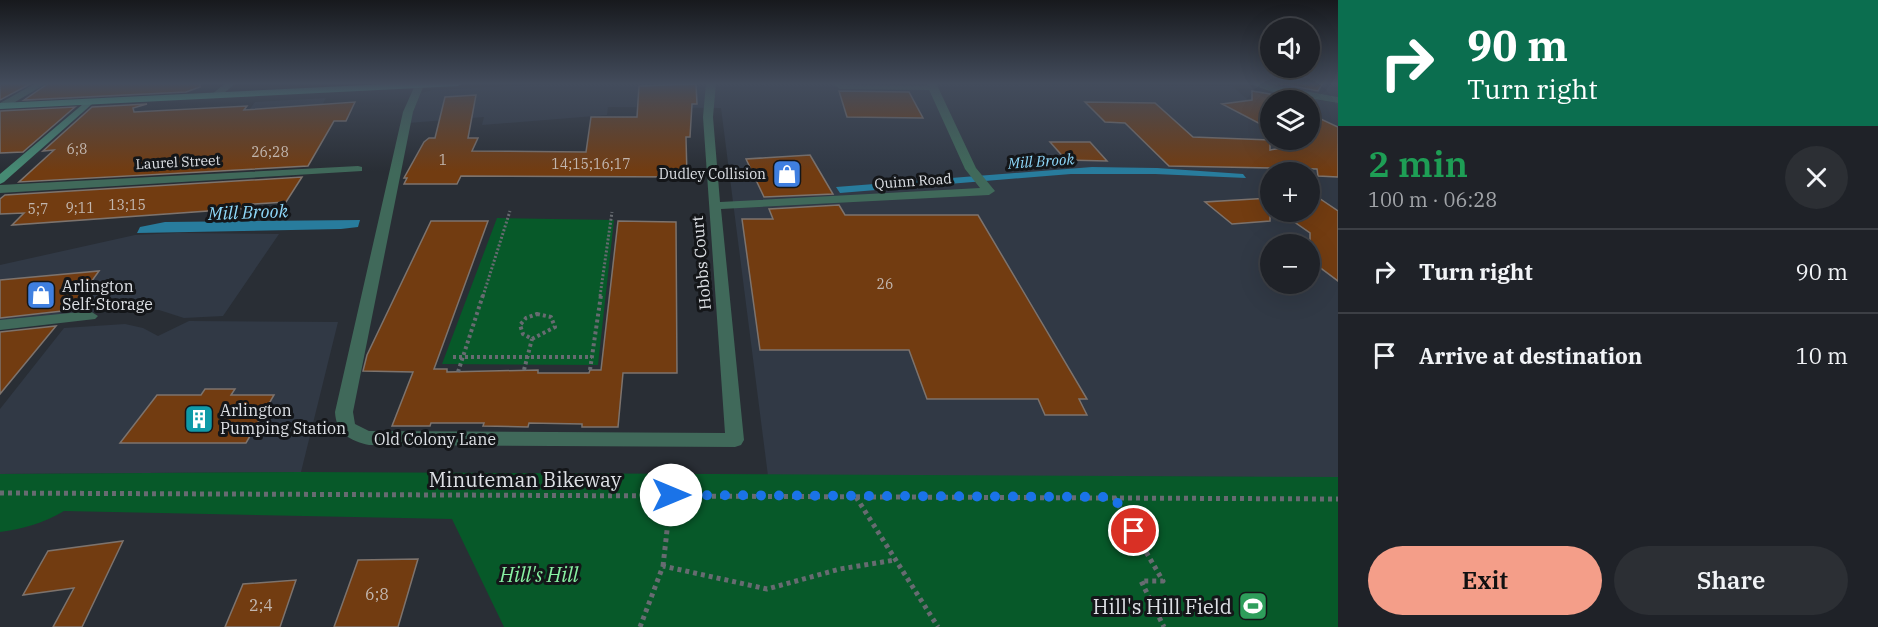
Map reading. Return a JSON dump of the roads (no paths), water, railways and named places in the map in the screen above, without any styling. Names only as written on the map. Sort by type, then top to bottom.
[{"type":"main road","points":[[0,180],[77,112]]},
{"type":"street","name":"Old Colony Lane","points":[[408,112],[344,412],[348,429],[359,436],[375,439],[735,440]]},
{"type":"street","name":"Hobbs Court","points":[[708,112],[714,206],[735,440]]},
{"type":"street","name":"Quinn Road","points":[[714,206],[989,191],[974,174],[945,112]]},
{"type":"street","name":"Laurel Street","points":[[0,189],[358,169]]},
{"type":"street","points":[[0,325],[90,316]]},
{"type":"water","points":[[1092,167],[1157,168],[1243,174],[1246,178],[1155,174],[1071,174],[840,193],[836,187]]},
{"type":"water","points":[[360,220],[358,227],[341,229],[137,233],[140,227],[165,222]]},
{"type":"place","name":"Dudley Collision","points":[[787,174]]},
{"type":"place","name":"Arlington Self-Storage","points":[[41,295]]},
{"type":"place","name":"Arlington Pumping Station","points":[[199,419]]},
{"type":"place","name":"Hill's Hill Field","points":[[1253,606]]},
{"type":"water label","name":"Mill Brook","points":[[1041,161]]},
{"type":"water label","name":"Mill Brook","points":[[248,212]]},
{"type":"park label","name":"Hill's Hill","points":[[539,574]]}]
